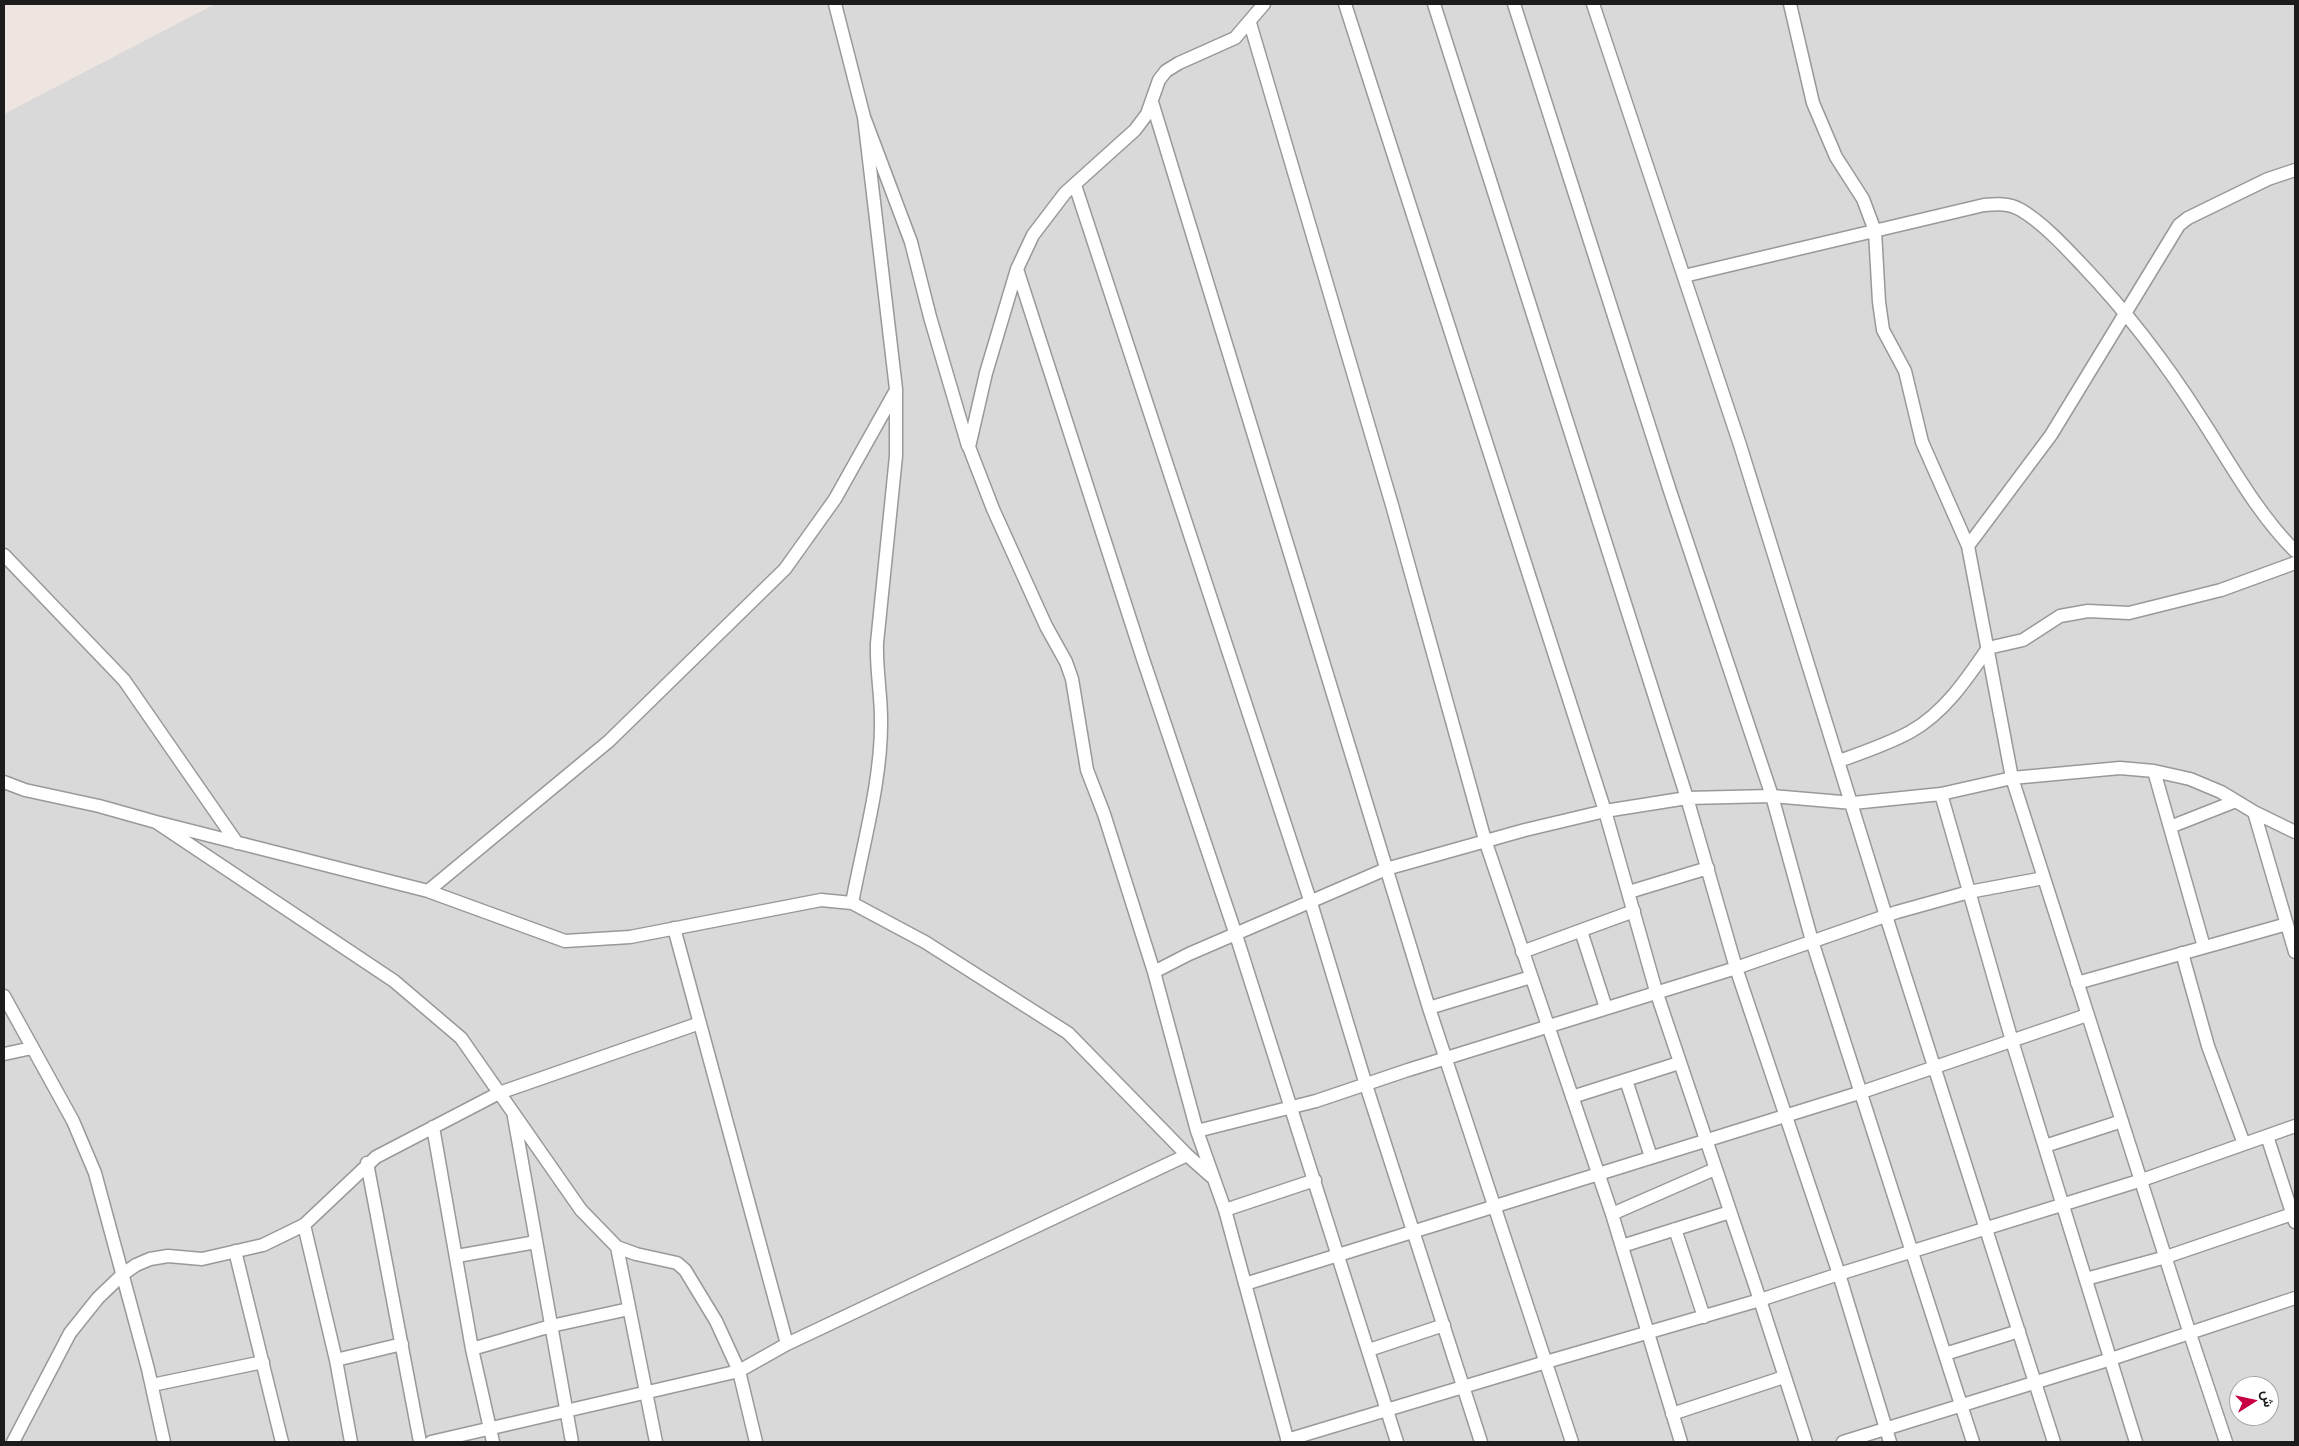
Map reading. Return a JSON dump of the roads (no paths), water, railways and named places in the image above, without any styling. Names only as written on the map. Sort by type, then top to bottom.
[{"type":"street","points":[[835,4],[864,117],[911,242],[930,317],[968,447],[993,509],[1046,626],[1066,662],[1072,679],[1087,770],[1104,814],[1154,972],[1197,1131],[1225,1210],[1288,1441],[1546,1362],[1760,1300],[2142,1180],[2295,1126]]},
{"type":"street","points":[[968,447],[986,373],[1018,269],[1033,235],[1066,194],[1135,130],[1147,114],[1159,80],[1166,71],[1179,63],[1224,45],[1235,38],[1250,23],[1264,4]]},
{"type":"street","points":[[1345,4],[1605,811],[1656,992],[1806,1442]]},
{"type":"street","points":[[1434,4],[1687,798],[1736,968],[1839,1274],[1890,1442]]},
{"type":"street","points":[[1514,4],[1670,491],[1772,796],[1812,941],[1973,1442]]},
{"type":"street","points":[[1593,4],[1740,445],[1853,804],[1886,916],[2054,1442]]},
{"type":"street","points":[[1790,4],[1813,103],[1836,157],[1863,199],[1875,231],[1879,302],[1883,330],[1905,371],[1922,442],[1968,546],[2012,778],[2226,1442]]},
{"type":"street","points":[[1250,23],[1392,505],[1485,840],[1612,1214],[1681,1442]]},
{"type":"street","points":[[1152,102],[1429,1008],[1572,1442]]},
{"type":"street","points":[[852,903],[879,756],[881,719],[876,667],[877,643],[896,456],[896,390],[864,117]]},
{"type":"street","points":[[1968,546],[2051,435],[2179,225],[2188,218],[2268,179],[2295,170]]},
{"type":"street","points":[[1075,185],[1310,903],[1366,1085],[1481,1442]]},
{"type":"street","points":[[1684,276],[1984,205],[2005,204],[2021,210],[2061,243],[2125,312],[2197,413],[2281,537],[2295,551]]},
{"type":"street","points":[[1018,269],[1142,656],[1236,935],[1340,1255],[1397,1442]]},
{"type":"street","points":[[428,891],[609,741],[786,569],[835,499],[896,390]]},
{"type":"street","points":[[4,554],[124,680],[237,843]]},
{"type":"street","points":[[1839,760],[1878,747],[1912,731],[1938,711],[1964,683],[1988,648],[2022,640],[2060,616],[2088,611],[2129,613],[2221,590],[2295,563]]},
{"type":"street","points":[[1154,972],[1189,954],[1386,869],[1485,840],[1605,811],[1687,798],[1772,796],[1853,804],[1941,794],[2012,778],[2120,768],[2154,771],[2190,778],[2222,792],[2254,812],[2295,832]]},
{"type":"street","points":[[2154,771],[2204,947]]},
{"type":"street","points":[[4,782],[25,790],[98,806],[428,891],[565,941],[630,937],[821,900],[852,903],[925,942],[1068,1033],[1187,1155],[1214,1178]]},
{"type":"street","points":[[1941,794],[2012,1041],[2136,1442]]},
{"type":"street","points":[[2170,827],[2236,801]]},
{"type":"street","points":[[2254,812],[2295,952]]},
{"type":"street","points":[[156,822],[394,981],[461,1038],[581,1210],[617,1247],[636,1254],[677,1262],[703,1298],[739,1371],[756,1442]]},
{"type":"street","points":[[1629,892],[1708,868]]},
{"type":"street","points":[[1197,1131],[1292,1108],[1366,1085],[1446,1058],[1736,968],[1886,916],[1969,892],[2044,878]]},
{"type":"street","points":[[1522,952],[1634,911]]},
{"type":"street","points":[[2077,983],[2287,924]]},
{"type":"street","points":[[674,928],[787,1344]]},
{"type":"street","points":[[1581,930],[1606,1008]]},
{"type":"street","points":[[2182,953],[2208,1046],[2244,1144]]},
{"type":"street","points":[[1429,1008],[1531,977]]},
{"type":"street","points":[[4,996],[73,1121],[95,1172],[152,1384],[164,1442]]},
{"type":"street","points":[[1245,1284],[1862,1092],[2088,1015]]},
{"type":"street","points":[[13,1442],[70,1333],[98,1298],[122,1274],[150,1259],[168,1256],[202,1259],[263,1245],[304,1225],[367,1163],[499,1093],[700,1023]]},
{"type":"street","points":[[4,1054],[32,1048]]},
{"type":"street","points":[[1572,1097],[1679,1062]]},
{"type":"street","points":[[1626,1080],[1651,1157]]},
{"type":"street","points":[[513,1112],[572,1442]]},
{"type":"street","points":[[2045,1146],[2122,1121]]},
{"type":"street","points":[[433,1127],[472,1349],[493,1442]]},
{"type":"street","points":[[2086,1279],[2166,1257],[2294,1216],[2267,1136]]},
{"type":"street","points":[[431,1442],[739,1371],[787,1344],[1187,1155]]},
{"type":"street","points":[[367,1163],[420,1442]]},
{"type":"street","points":[[1612,1214],[1715,1169]]},
{"type":"street","points":[[1225,1210],[1315,1180]]},
{"type":"street","points":[[1622,1246],[1730,1212]]},
{"type":"street","points":[[304,1225],[336,1360],[351,1442]]},
{"type":"street","points":[[1676,1229],[1704,1317]]},
{"type":"street","points":[[457,1256],[536,1242]]},
{"type":"street","points":[[617,1247],[656,1442]]},
{"type":"street","points":[[236,1252],[282,1442]]},
{"type":"street","points":[[1843,1442],[2190,1334],[2295,1298]]},
{"type":"street","points":[[472,1349],[551,1326],[629,1309]]},
{"type":"street","points":[[1369,1350],[1444,1325]]},
{"type":"street","points":[[1945,1354],[2019,1331]]},
{"type":"street","points":[[336,1360],[402,1344]]},
{"type":"street","points":[[152,1384],[263,1362]]},
{"type":"street","points":[[1672,1414],[1784,1378]]}]
